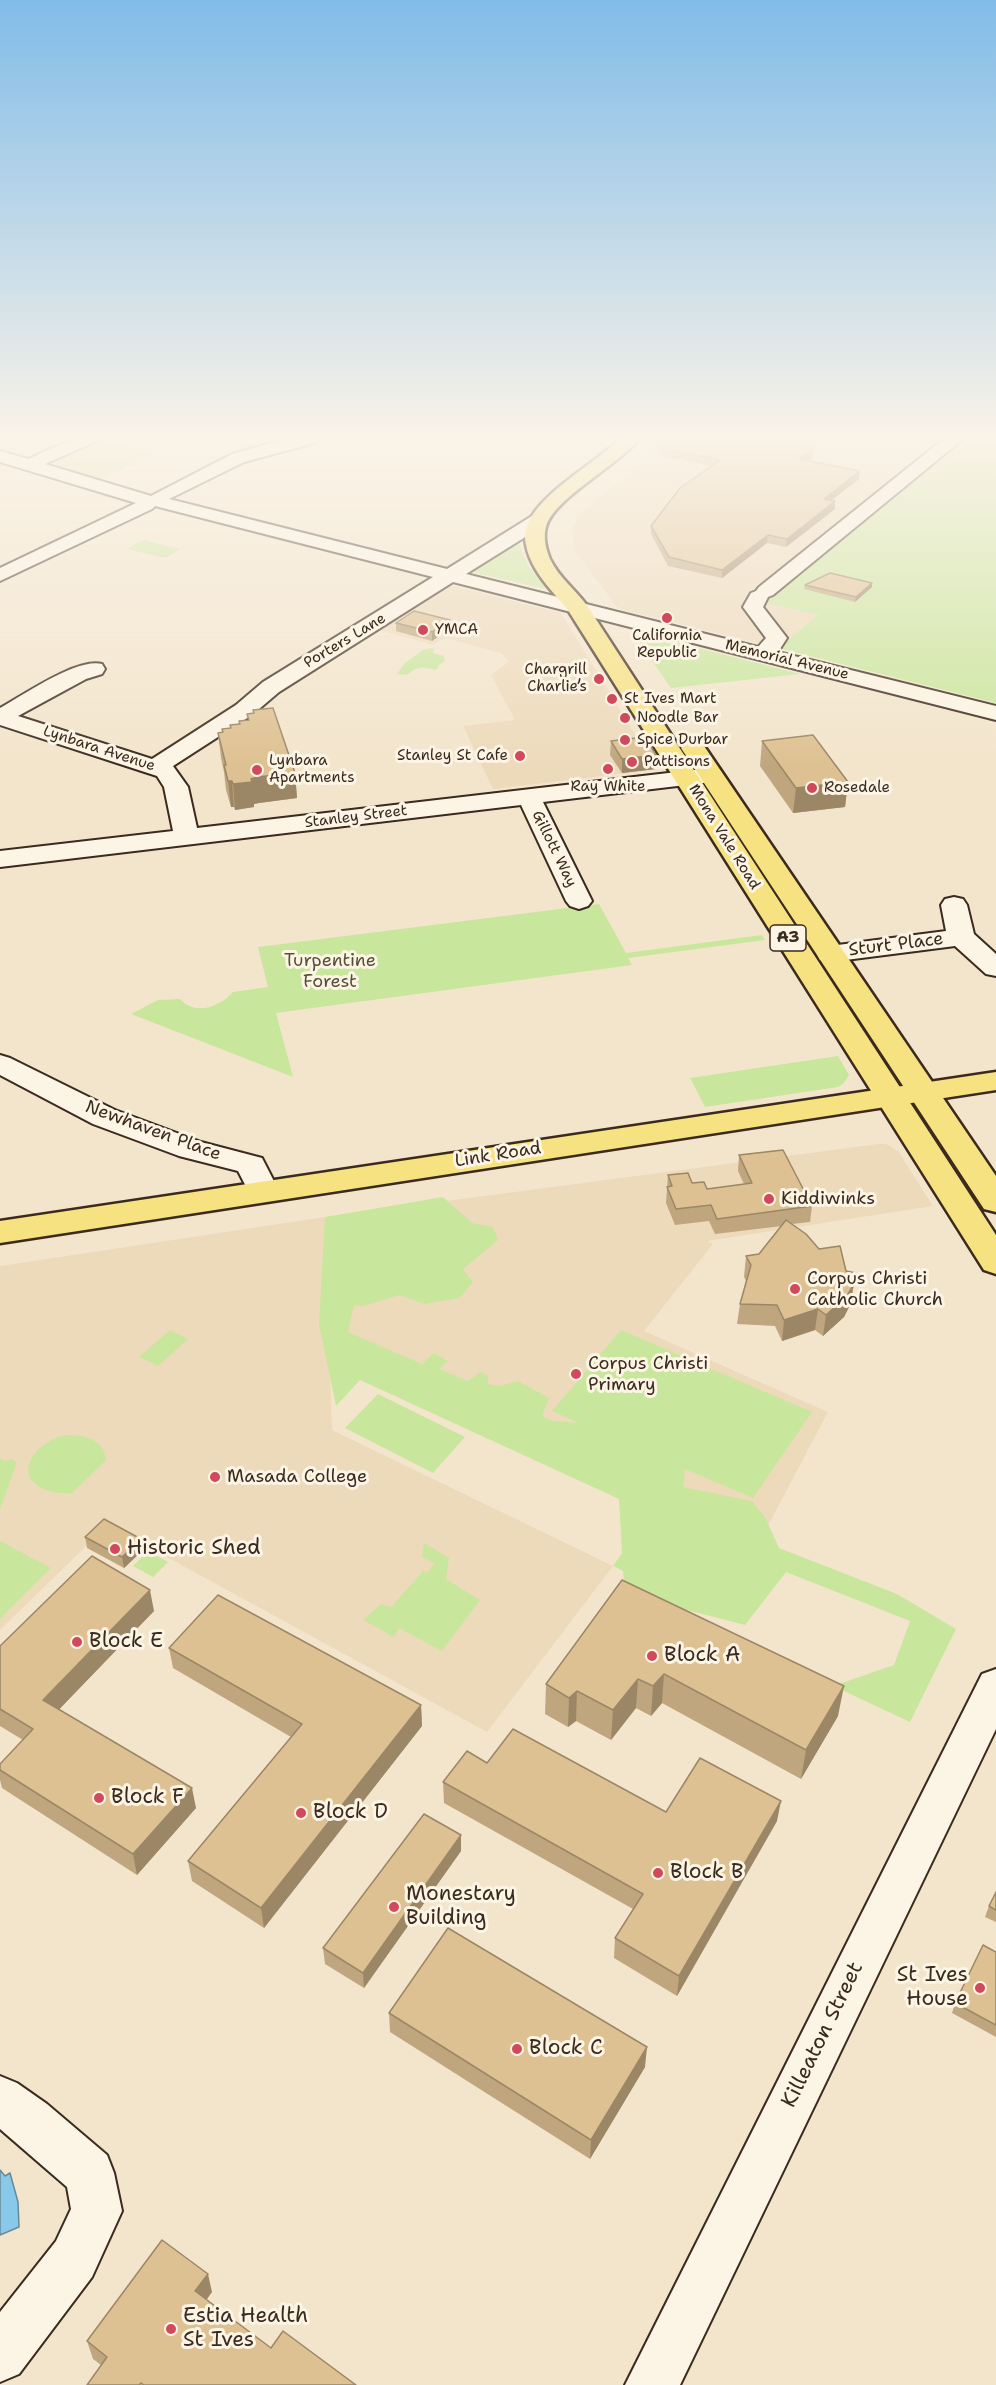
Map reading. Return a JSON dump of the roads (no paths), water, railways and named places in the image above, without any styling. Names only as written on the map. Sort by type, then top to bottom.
[{"type":"main road","name":"Mona Vale Road","points":[[535,545],[536,551],[546,568],[577,607],[830,954],[996,1262]]},
{"type":"main road","name":"Mona Vale Road","points":[[578,578],[603,613],[699,777],[912,1103],[996,1201]]},
{"type":"main road","name":"Link Road","points":[[0,1246],[912,1103],[996,1081]]},
{"type":"main road","name":"Link Road","points":[[0,1232],[263,1191],[912,1103],[996,1103]]},
{"type":"street","points":[[0,576],[63,545]]},
{"type":"street","name":"Memorial Avenue","points":[[326,545],[996,713]]},
{"type":"street","name":"Porters Lane","points":[[155,767],[244,710],[271,687],[499,545]]},
{"type":"street","points":[[753,651],[775,643],[777,638],[753,607],[759,590],[818,545]]},
{"type":"street","points":[[0,717],[78,674],[94,669]]},
{"type":"street","name":"Lynbara Avenue","points":[[0,717],[166,771],[176,787],[186,837]]},
{"type":"street","name":"Stanley Street","points":[[0,859],[699,777]]},
{"type":"street","name":"Gillott Way","points":[[529,797],[579,901]]},
{"type":"street","name":"Sturt Place","points":[[954,905],[962,937],[996,968]]},
{"type":"street","name":"Sturt Place","points":[[830,954],[962,937]]},
{"type":"street","name":"Newhaven Place","points":[[0,1064],[104,1117],[190,1149],[251,1165],[263,1191]]},
{"type":"street","name":"Killeaton Street","points":[[652,2385],[996,1686]]},
{"type":"street","points":[[0,2100],[30,2121],[89,2173],[96,2211],[74,2259],[0,2355]]},
{"type":"water","points":[[0,2170],[5,2176],[10,2173],[18,2202],[19,2227],[0,2235]]},
{"type":"place","name":"California Republic","points":[[667,618]]},
{"type":"place","name":"YMCA","points":[[423,630]]},
{"type":"place","name":"Chargrill Charlie’s","points":[[599,679]]},
{"type":"place","name":"St Ives Mart","points":[[612,699]]},
{"type":"place","name":"Noodle Bar","points":[[625,718]]},
{"type":"place","name":"Spice Durbar","points":[[625,740]]},
{"type":"place","name":"Stanley St Cafe","points":[[520,756]]},
{"type":"place","name":"Pattisons","points":[[632,762]]},
{"type":"place","name":"Ray White","points":[[608,769]]},
{"type":"place","name":"Lynbara Apartments","points":[[257,770]]},
{"type":"place","name":"Rosedale","points":[[812,788]]},
{"type":"place","name":"Kiddiwinks","points":[[769,1199]]},
{"type":"place","name":"Corpus Christi Catholic Church","points":[[795,1289]]},
{"type":"place","name":"Corpus Christi Primary","points":[[576,1374]]},
{"type":"place","name":"Masada College","points":[[215,1477]]},
{"type":"place","name":"Historic Shed","points":[[115,1549]]},
{"type":"place","name":"Block E","points":[[77,1642]]},
{"type":"place","name":"Block A","points":[[652,1656]]},
{"type":"place","name":"Block F","points":[[99,1798]]},
{"type":"place","name":"Block D","points":[[301,1813]]},
{"type":"place","name":"Block B","points":[[658,1873]]},
{"type":"place","name":"Monestary Building","points":[[394,1907]]},
{"type":"place","name":"St Ives House","points":[[980,1988]]},
{"type":"place","name":"Block C","points":[[517,2049]]},
{"type":"place","name":"Estia Health St Ives","points":[[171,2329]]},
{"type":"park label","name":"Turpentine Forest","points":[[330,971]]}]
